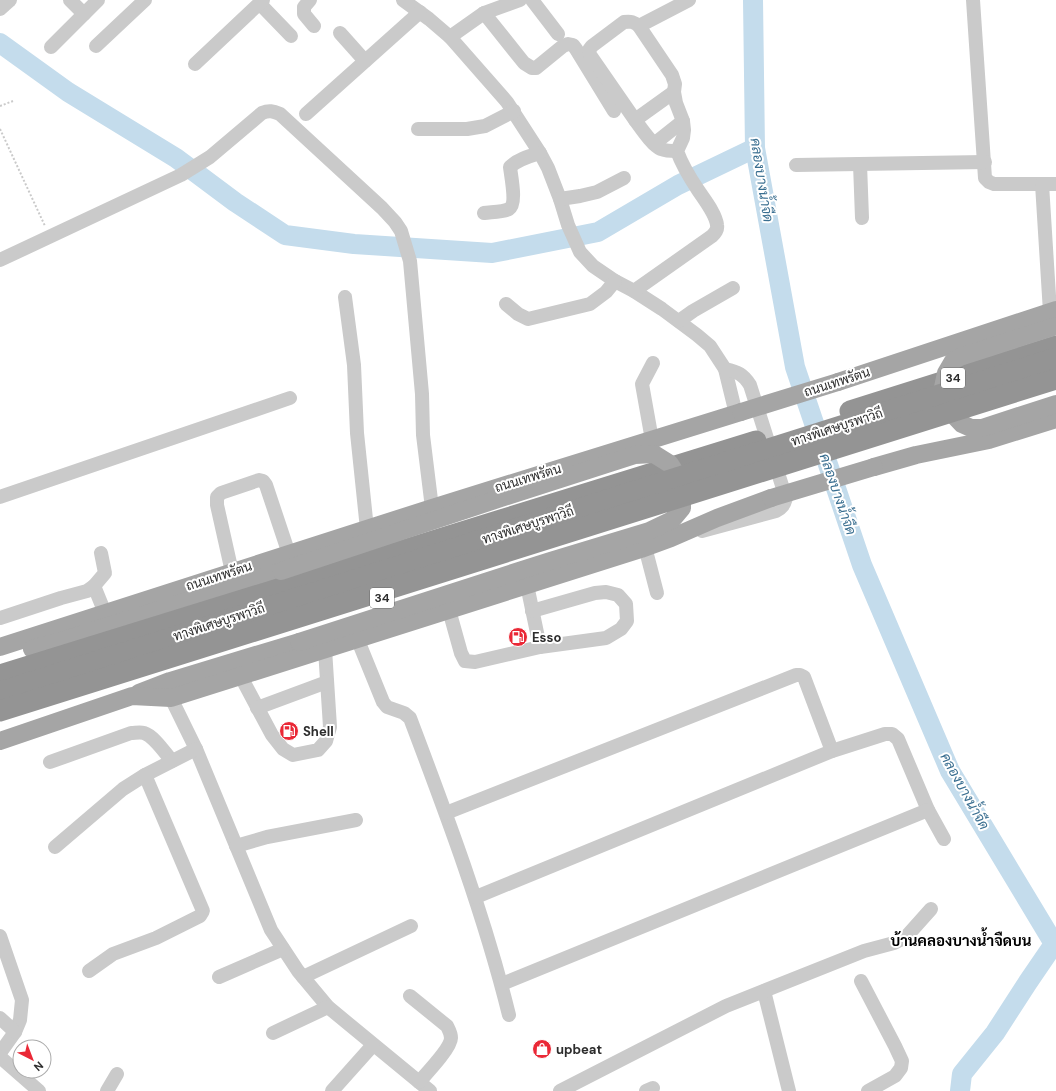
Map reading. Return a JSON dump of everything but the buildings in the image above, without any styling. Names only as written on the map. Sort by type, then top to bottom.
[{"type":"highway","name":"34","points":[[0,675],[756,441],[1056,346]]},
{"type":"highway","name":"ทางพิเศษบูรพาวิถี","points":[[0,692],[1056,358]]},
{"type":"highway","name":"ทางพิเศษบูรพาวิถี","points":[[0,711],[1056,379]]},
{"type":"highway","name":"34","points":[[0,718],[1056,385]]},
{"type":"main road","name":"ถนนเทพรัตน","points":[[0,647],[432,508],[1054,316]]},
{"type":"main road","points":[[1054,316],[953,361],[946,373],[942,392],[946,408],[962,424],[971,428],[982,428],[1056,417]]},
{"type":"main road","name":"34","points":[[0,741],[132,696],[171,698],[645,547],[771,498],[916,454],[989,440],[1056,417]]},
{"type":"main road","points":[[0,657],[64,640],[635,455],[654,454],[670,464],[682,483],[682,508],[672,520],[649,531],[299,642],[170,681],[132,696]]},
{"type":"street","points":[[0,9],[10,0]]},
{"type":"street","points":[[70,0],[84,14]]},
{"type":"street","points":[[51,47],[98,0]]},
{"type":"street","points":[[96,46],[145,0]]},
{"type":"street","points":[[310,0],[304,7],[304,14],[314,26]]},
{"type":"street","points":[[403,0],[450,36],[514,111],[548,168],[568,225],[580,252],[593,266],[615,281],[634,291],[678,321],[710,346],[725,369],[739,413]]},
{"type":"street","points":[[450,36],[484,13],[520,0]]},
{"type":"street","points":[[532,0],[558,34]]},
{"type":"street","points":[[639,26],[689,0]]},
{"type":"street","points":[[973,0],[985,178],[994,184],[1049,184],[1054,316]]},
{"type":"street","points":[[195,64],[261,2],[292,36]]},
{"type":"street","points":[[306,114],[420,12]]},
{"type":"street","points":[[484,13],[524,63],[532,68],[536,68],[563,46],[568,44],[573,45],[614,111]]},
{"type":"street","points":[[634,291],[712,236],[717,230],[718,224],[712,211],[694,184],[679,156],[660,149],[654,144],[635,120],[590,55],[589,50],[592,46],[624,22],[633,21],[639,26],[672,75],[675,84],[674,92],[676,103],[683,121],[684,130],[679,156]]},
{"type":"street","points":[[340,33],[365,61]]},
{"type":"street","points":[[635,120],[674,92]]},
{"type":"street","points":[[0,260],[181,175],[210,157],[266,111],[274,111],[280,114],[382,208],[401,232],[410,261],[422,394],[423,435],[432,508]]},
{"type":"street","points":[[418,129],[467,129],[485,126],[514,111]]},
{"type":"street","points":[[654,144],[683,121]]},
{"type":"street","points":[[484,213],[508,210],[512,206],[513,197],[510,167],[518,161],[540,153]]},
{"type":"street","points":[[796,165],[985,162]]},
{"type":"street","points":[[860,164],[862,218]]},
{"type":"street","points":[[560,199],[597,192],[624,178]]},
{"type":"street","points":[[506,304],[518,314],[528,319],[590,304],[606,292],[615,281]]},
{"type":"street","points":[[678,321],[733,288]]},
{"type":"street","points":[[345,297],[354,365],[357,433],[367,529]]},
{"type":"street","points":[[652,440],[642,384],[653,364]]},
{"type":"street","points":[[671,538],[709,530],[776,511],[785,503],[786,498],[750,385],[746,378],[738,372],[725,369]]},
{"type":"street","points":[[0,497],[290,398]]},
{"type":"street","points":[[232,572],[217,504],[217,497],[221,493],[259,480],[263,481],[266,485],[289,554]]},
{"type":"street","points":[[645,547],[658,593]]},
{"type":"street","points":[[0,618],[87,591],[94,586],[105,573],[101,553]]},
{"type":"street","points":[[527,585],[540,647]]},
{"type":"street","points":[[94,586],[105,613]]},
{"type":"street","points":[[449,610],[461,653],[466,661],[475,662],[540,647],[606,638],[621,629],[627,621],[626,604],[618,595],[606,592],[596,593],[532,611]]},
{"type":"street","points":[[357,638],[383,702],[387,707],[404,713],[410,718],[476,897],[510,1015]]},
{"type":"street","points":[[240,675],[272,736],[283,749],[293,755],[318,750],[326,741],[330,727],[325,649]]},
{"type":"street","points":[[446,813],[796,675],[804,677],[832,751]]},
{"type":"street","points":[[258,708],[327,682]]},
{"type":"street","points":[[171,698],[196,749],[271,930],[283,949],[303,977],[328,1007],[430,1091]]},
{"type":"street","points":[[50,762],[137,732],[148,735],[172,761]]},
{"type":"street","points":[[476,897],[832,751],[886,734],[892,734],[898,739],[928,810],[944,840]]},
{"type":"street","points":[[55,847],[123,789],[145,775],[196,749]]},
{"type":"street","points":[[89,971],[113,954],[156,938],[200,916],[203,911],[145,775]]},
{"type":"street","points":[[502,984],[928,810]]},
{"type":"street","points":[[236,846],[267,837],[356,820]]},
{"type":"street","points":[[560,1091],[726,1006],[864,951],[894,943],[906,937],[931,909]]},
{"type":"street","points":[[303,977],[411,926]]},
{"type":"street","points":[[0,936],[22,1000],[20,1020],[15,1032],[0,1052]]},
{"type":"street","points":[[220,977],[283,949]]},
{"type":"street","points":[[861,981],[902,1061],[901,1068],[895,1076],[868,1091]]},
{"type":"street","points":[[764,991],[789,1091]]},
{"type":"street","points":[[410,996],[447,1026],[451,1033],[451,1040],[441,1056],[419,1082]]},
{"type":"street","points":[[273,1033],[328,1007]]},
{"type":"street","points":[[0,1018],[15,1032]]},
{"type":"street","points":[[332,1091],[373,1045]]},
{"type":"street","points":[[0,1058],[39,1091]]},
{"type":"street","points":[[107,1091],[117,1074]]},
{"type":"path","points":[[0,106],[13,101]]},
{"type":"path","points":[[0,129],[50,236]]},
{"type":"waterway","name":"คลองบางน้ำจืด","points":[[753,0],[755,148],[795,367],[862,565],[950,771],[1056,947]]},
{"type":"waterway","points":[[0,43],[68,92],[176,158],[235,202],[285,235],[354,244],[492,253],[598,232],[678,185],[755,148]]},
{"type":"waterway","points":[[960,1091],[962,1074],[995,1033],[1054,944]]},
{"type":"place","name":"Esso","points":[[518,637]]},
{"type":"place","name":"Shell","points":[[289,731]]},
{"type":"place","name":"upbeat","points":[[542,1049]]},
{"type":"district","name":"บ้านคลองบางน้ำจืดบน","points":[[961,941]]}]
